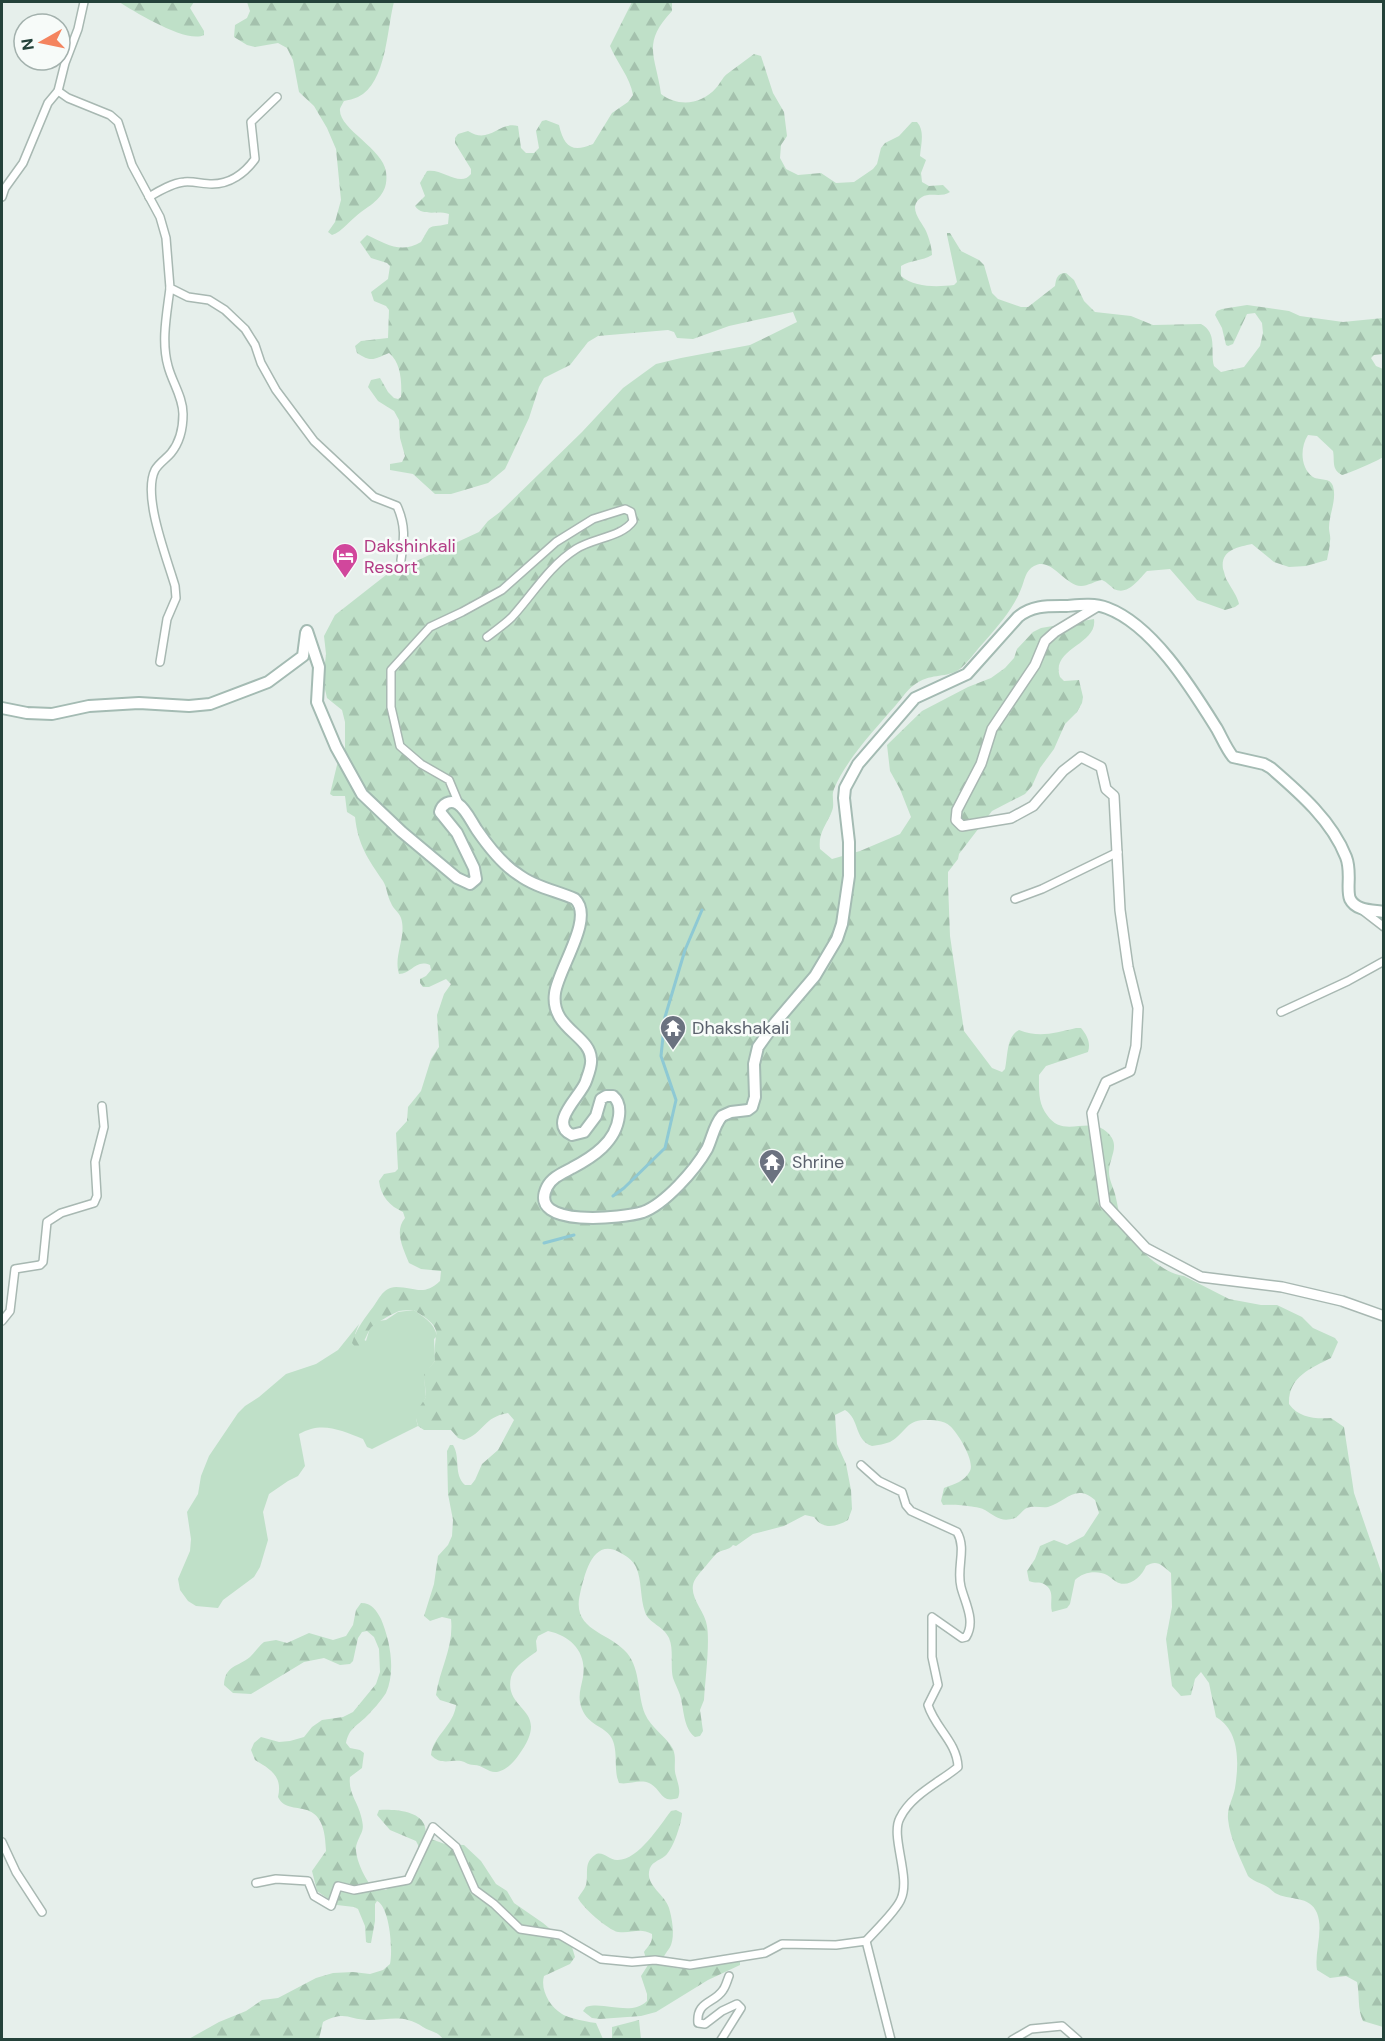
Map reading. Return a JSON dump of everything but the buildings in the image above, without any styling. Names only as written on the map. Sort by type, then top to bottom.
[{"type":"main road","points":[[2,708],[27,713],[52,714],[89,706],[139,703],[189,706],[210,704],[268,682],[303,656],[307,631],[320,667],[318,702],[336,747],[362,794],[402,832],[458,878],[470,884],[476,879],[474,868],[457,833],[440,812],[445,803],[459,804],[480,834],[514,872],[526,880],[575,899],[581,909],[580,928],[557,982],[554,1005],[563,1023],[588,1050],[591,1060],[586,1084],[566,1111],[563,1125],[565,1131],[572,1135],[584,1132],[596,1116],[601,1099],[608,1095],[613,1095],[617,1100],[619,1116],[614,1133],[604,1147],[550,1182],[545,1192],[546,1202],[557,1213],[581,1219],[599,1220],[633,1216],[650,1210],[688,1174],[707,1148],[722,1116],[752,1107],[755,1097],[754,1064],[758,1047],[815,976],[837,939],[842,924],[849,876],[849,842],[844,798],[845,788],[858,764],[915,698],[967,674],[1023,613],[1041,606],[1098,606],[1108,608],[1131,622],[1166,656],[1218,731],[1233,757],[1242,761],[1264,764],[1271,768],[1320,815],[1346,856],[1350,868],[1350,899],[1357,907],[1383,912]]},
{"type":"street","points":[[2,197],[5,188],[22,164],[48,103],[58,91],[65,63],[78,29],[84,2]]},
{"type":"street","points":[[58,91],[68,98],[110,115],[118,122],[132,165],[160,217],[166,238],[170,288],[165,348],[183,411],[182,430],[172,452],[156,469],[150,489],[153,508],[175,586],[176,598],[167,619],[160,662]]},
{"type":"street","points":[[149,197],[182,182],[214,184],[227,182],[239,176],[255,159],[251,122],[277,97]]},
{"type":"street","points":[[170,288],[188,297],[209,300],[225,310],[245,329],[276,390],[314,441],[374,496],[397,506],[404,522],[401,560]]},
{"type":"street","points":[[459,804],[449,780],[420,764],[400,746],[391,707],[391,670],[430,627],[501,590],[556,542],[593,519],[625,509],[631,512],[633,521],[629,526],[621,532],[604,536],[576,549],[543,578],[510,619],[487,637]]},
{"type":"street","points":[[1098,606],[1055,632],[1045,641],[1035,665],[992,729],[981,764],[957,810],[956,820],[962,826],[1011,818],[1033,806],[1063,771],[1081,757],[1101,767],[1106,789],[1114,796],[1120,910],[1128,967],[1138,1008],[1136,1046],[1130,1071],[1106,1082],[1092,1113],[1105,1204],[1146,1248],[1201,1277],[1282,1287],[1342,1301],[1383,1316]]},
{"type":"street","points":[[1015,899],[1042,889],[1118,852]]},
{"type":"street","points":[[1357,907],[1383,927]]},
{"type":"street","points":[[1281,1012],[1348,981],[1383,961]]},
{"type":"street","points":[[2,1321],[10,1311],[15,1269],[40,1265],[43,1262],[47,1222],[61,1213],[89,1206],[98,1196],[94,1162],[104,1126],[102,1106]]},
{"type":"street","points":[[256,1883],[276,1879],[308,1881],[314,1896],[331,1906],[338,1886],[354,1890],[408,1880],[433,1827],[456,1847],[475,1890],[494,1904],[520,1929],[560,1935],[601,1959],[632,1962],[655,1960],[690,1965],[765,1953],[782,1944],[836,1944],[866,1941],[901,1901],[905,1885],[898,1819],[910,1804],[958,1767],[958,1755],[931,1717],[928,1705],[938,1685],[932,1657],[932,1617],[962,1638],[966,1637],[969,1632],[970,1622],[969,1609],[961,1587],[962,1548],[961,1538],[957,1532],[912,1510],[906,1505],[902,1492],[879,1481],[861,1465]]},
{"type":"street","points":[[2,1842],[16,1872],[42,1912]]},
{"type":"street","points":[[866,1941],[891,2040]]},
{"type":"street","points":[[721,2040],[741,2008],[737,2004],[722,2011],[705,2024],[698,2023],[698,2016],[700,2009],[723,1992],[729,1976]]},
{"type":"street","points":[[1012,2040],[1031,2029],[1062,2026],[1078,2040]]},
{"type":"green space","points":[[119,2],[194,2],[190,8],[204,31],[204,35],[196,37],[174,31]]},
{"type":"green space","points":[[247,2],[394,2],[384,54],[375,80],[368,90],[358,97],[344,101],[340,109],[346,124],[383,163],[386,172],[385,186],[376,200],[332,235],[328,232],[335,222],[341,200],[336,149],[314,106],[299,92],[293,60],[287,48],[278,43],[255,47],[234,37],[235,25],[247,18],[250,11]]},
{"type":"green space","points":[[632,2],[672,2],[672,11],[656,33],[653,51],[661,94],[675,101],[689,102],[703,98],[716,88],[727,74],[754,54],[761,56],[773,93],[784,112],[787,136],[781,145],[780,158],[786,169],[798,175],[821,173],[836,183],[854,182],[877,164],[881,148],[885,143],[899,136],[912,122],[917,122],[922,134],[920,156],[926,160],[921,173],[922,182],[929,186],[943,185],[950,192],[922,197],[915,205],[916,214],[926,231],[932,255],[901,266],[901,276],[913,283],[941,286],[954,285],[957,282],[947,235],[950,233],[961,251],[984,265],[992,293],[998,299],[1021,307],[1028,307],[1055,286],[1059,275],[1066,273],[1074,280],[1084,301],[1095,312],[1131,316],[1153,325],[1201,324],[1210,332],[1214,366],[1221,372],[1244,367],[1260,346],[1263,333],[1262,323],[1255,313],[1247,314],[1233,344],[1226,345],[1222,328],[1215,315],[1222,309],[1247,305],[1343,322],[1383,318],[1383,354],[1374,355],[1371,358],[1376,366],[1383,369],[1383,457],[1342,475],[1335,467],[1333,451],[1317,436],[1308,435],[1305,440],[1303,457],[1309,473],[1313,477],[1330,481],[1333,486],[1334,496],[1329,523],[1330,539],[1327,560],[1306,566],[1289,567],[1274,562],[1252,544],[1241,546],[1224,558],[1223,569],[1226,579],[1239,604],[1225,610],[1197,600],[1170,569],[1147,571],[1133,586],[1119,591],[1102,580],[1081,586],[1069,581],[1046,565],[1034,566],[1027,573],[1010,610],[964,666],[952,673],[926,679],[914,685],[862,745],[834,789],[833,808],[821,834],[820,849],[832,859],[860,851],[900,834],[911,817],[890,771],[887,745],[922,711],[968,687],[991,678],[1005,668],[1014,658],[1017,649],[1033,632],[1041,628],[1094,619],[1089,635],[1067,653],[1059,667],[1060,677],[1064,681],[1079,680],[1083,697],[1077,712],[1065,724],[1054,749],[1040,768],[1032,786],[1025,794],[992,811],[948,872],[950,936],[964,1031],[992,1068],[1002,1072],[1005,1069],[1012,1037],[1019,1030],[1040,1034],[1081,1028],[1088,1039],[1088,1052],[1046,1066],[1039,1075],[1041,1101],[1047,1115],[1061,1126],[1093,1126],[1101,1128],[1112,1138],[1114,1147],[1109,1167],[1110,1177],[1123,1225],[1135,1244],[1150,1259],[1167,1270],[1229,1299],[1261,1305],[1277,1305],[1302,1317],[1313,1328],[1335,1338],[1338,1342],[1331,1358],[1309,1370],[1297,1380],[1292,1387],[1289,1404],[1302,1415],[1313,1418],[1331,1418],[1344,1427],[1354,1493],[1383,1577],[1383,2027],[1363,2021],[1357,1982],[1346,1976],[1330,1978],[1317,1970],[1320,1927],[1314,1907],[1304,1901],[1275,1893],[1248,1876],[1233,1841],[1228,1819],[1237,1768],[1234,1739],[1230,1730],[1216,1717],[1209,1683],[1201,1672],[1195,1679],[1191,1695],[1181,1696],[1172,1686],[1166,1639],[1172,1607],[1171,1573],[1162,1565],[1153,1563],[1146,1566],[1135,1580],[1123,1584],[1103,1573],[1086,1574],[1075,1580],[1067,1608],[1052,1612],[1050,1590],[1042,1583],[1029,1581],[1027,1571],[1040,1546],[1054,1540],[1067,1545],[1084,1536],[1099,1513],[1095,1500],[1088,1495],[1076,1493],[1048,1507],[1027,1508],[1015,1518],[1006,1520],[977,1507],[943,1505],[941,1501],[944,1488],[965,1478],[971,1466],[965,1447],[957,1435],[950,1426],[941,1421],[913,1422],[890,1442],[872,1446],[862,1439],[850,1414],[845,1410],[835,1415],[837,1444],[846,1464],[851,1490],[852,1509],[848,1520],[834,1526],[826,1526],[814,1517],[805,1515],[784,1526],[753,1534],[736,1546],[733,1545],[717,1553],[697,1576],[693,1584],[694,1596],[706,1620],[708,1642],[704,1700],[700,1710],[703,1731],[700,1736],[695,1737],[686,1723],[680,1695],[673,1678],[669,1638],[645,1612],[635,1564],[619,1552],[610,1549],[602,1550],[591,1561],[580,1594],[581,1616],[594,1630],[620,1646],[635,1667],[645,1714],[673,1749],[679,1790],[678,1798],[664,1797],[649,1783],[619,1783],[615,1748],[611,1737],[588,1719],[581,1705],[580,1693],[584,1668],[580,1653],[570,1641],[548,1631],[538,1636],[537,1651],[518,1666],[511,1677],[510,1689],[529,1719],[531,1728],[528,1740],[514,1761],[505,1769],[495,1772],[461,1761],[441,1761],[431,1755],[435,1742],[452,1719],[456,1705],[440,1700],[436,1695],[449,1648],[451,1619],[442,1617],[430,1621],[424,1616],[434,1584],[438,1556],[448,1545],[452,1536],[453,1520],[448,1494],[447,1451],[450,1445],[453,1445],[461,1481],[465,1485],[471,1485],[482,1464],[498,1450],[514,1420],[508,1413],[500,1415],[488,1421],[471,1437],[464,1440],[458,1438],[451,1430],[424,1430],[418,1426],[415,1414],[426,1397],[424,1374],[435,1361],[436,1332],[429,1321],[414,1310],[399,1311],[388,1316],[370,1329],[359,1346],[356,1348],[352,1343],[362,1323],[387,1289],[403,1287],[424,1290],[440,1281],[441,1271],[421,1269],[409,1263],[400,1234],[405,1218],[403,1212],[387,1200],[379,1181],[384,1174],[395,1172],[398,1169],[396,1133],[407,1121],[408,1107],[421,1091],[431,1059],[439,1047],[437,1015],[444,994],[451,984],[446,979],[429,987],[423,987],[420,979],[431,970],[430,965],[425,964],[417,965],[399,974],[401,918],[365,851],[355,817],[347,812],[345,796],[330,794],[337,765],[345,749],[345,722],[342,710],[327,698],[323,681],[326,654],[324,636],[335,615],[386,575],[479,532],[582,432],[623,388],[656,364],[750,345],[797,322],[793,312],[729,326],[693,339],[677,338],[674,332],[668,330],[598,336],[588,342],[570,365],[544,378],[529,418],[505,469],[488,483],[451,494],[435,494],[413,474],[390,470],[390,464],[402,462],[405,456],[400,438],[399,420],[394,411],[378,401],[368,387],[371,380],[380,378],[394,398],[401,397],[398,367],[389,353],[370,359],[357,353],[355,346],[361,341],[388,338],[389,310],[386,306],[374,301],[371,292],[388,279],[390,266],[371,258],[360,242],[367,235],[394,246],[414,246],[421,242],[430,227],[448,224],[449,214],[426,212],[415,206],[425,196],[420,183],[427,171],[462,179],[471,174],[471,169],[455,143],[458,134],[468,131],[482,135],[511,125],[518,126],[521,148],[526,153],[534,153],[539,148],[536,131],[542,121],[546,120],[559,125],[563,139],[570,146],[580,148],[593,144],[612,113],[628,102],[633,95],[629,82],[610,46]]},
{"type":"green space","points":[[414,1310],[431,1324],[437,1336],[434,1339],[435,1361],[425,1378],[426,1397],[417,1414],[418,1426],[372,1449],[367,1447],[363,1439],[331,1428],[315,1428],[299,1434],[305,1466],[298,1476],[269,1494],[263,1512],[268,1540],[260,1567],[254,1577],[223,1600],[218,1608],[196,1606],[188,1601],[180,1590],[178,1579],[190,1551],[191,1539],[187,1512],[198,1494],[201,1476],[209,1456],[238,1413],[286,1374],[316,1364],[338,1350],[359,1324],[355,1334],[366,1341],[370,1328],[378,1321],[386,1320],[398,1312]]},
{"type":"green space","points":[[361,1603],[371,1606],[381,1619],[387,1636],[391,1665],[386,1693],[371,1712],[351,1731],[346,1743],[350,1748],[364,1753],[362,1768],[350,1777],[350,1783],[363,1825],[356,1854],[364,1874],[374,1889],[386,1890],[393,1883],[415,1873],[421,1864],[416,1841],[390,1830],[377,1815],[379,1810],[410,1813],[421,1819],[428,1838],[445,1844],[464,1845],[481,1861],[496,1884],[507,1891],[514,1903],[572,1947],[575,1957],[570,1964],[544,1976],[543,1987],[550,2003],[558,2011],[573,2018],[596,2023],[603,2039],[443,2039],[436,2033],[409,2020],[362,2020],[342,2016],[323,2022],[319,2039],[187,2040],[219,2022],[246,2011],[262,2000],[278,1998],[316,1978],[333,1973],[370,1974],[383,1970],[390,1964],[390,1930],[381,1905],[377,1901],[375,1904],[375,1921],[371,1943],[368,1943],[365,1926],[358,1909],[337,1905],[317,1891],[312,1871],[326,1851],[320,1820],[313,1813],[283,1803],[278,1797],[277,1778],[255,1760],[251,1750],[254,1743],[261,1737],[279,1742],[290,1741],[304,1737],[322,1720],[343,1717],[353,1712],[376,1684],[380,1672],[379,1649],[374,1637],[367,1631],[362,1632],[350,1664],[340,1665],[324,1658],[304,1662],[251,1694],[233,1693],[224,1685],[230,1670],[250,1657],[264,1642],[276,1640],[287,1643],[309,1633],[333,1640],[346,1636],[353,1625],[356,1610]]},
{"type":"green space","points":[[676,1810],[682,1813],[674,1842],[668,1853],[653,1864],[649,1872],[653,1886],[667,1903],[672,1921],[672,1941],[663,1962],[678,1968],[700,1967],[740,1960],[740,1965],[708,1980],[656,2012],[641,2016],[592,2018],[583,2011],[586,2007],[633,2008],[647,2001],[641,1976],[648,1965],[644,1952],[650,1944],[652,1934],[643,1931],[618,1932],[596,1918],[580,1902],[578,1898],[586,1885],[589,1862],[598,1854],[617,1860],[633,1855],[648,1841],[671,1811]]},
{"type":"green space","points":[[639,2020],[641,2039],[612,2039],[612,2027]]},
{"type":"waterway","points":[[613,1196],[665,1148],[676,1100],[661,1056],[665,1017],[685,950],[702,910]]},
{"type":"waterway","points":[[544,1243],[574,1235]]},
{"type":"place","name":"Dakshinkali Resort","points":[[345,579]]},
{"type":"place","name":"Dhakshakali","points":[[673,1051]]},
{"type":"place","name":"Shrine","points":[[772,1185]]}]
